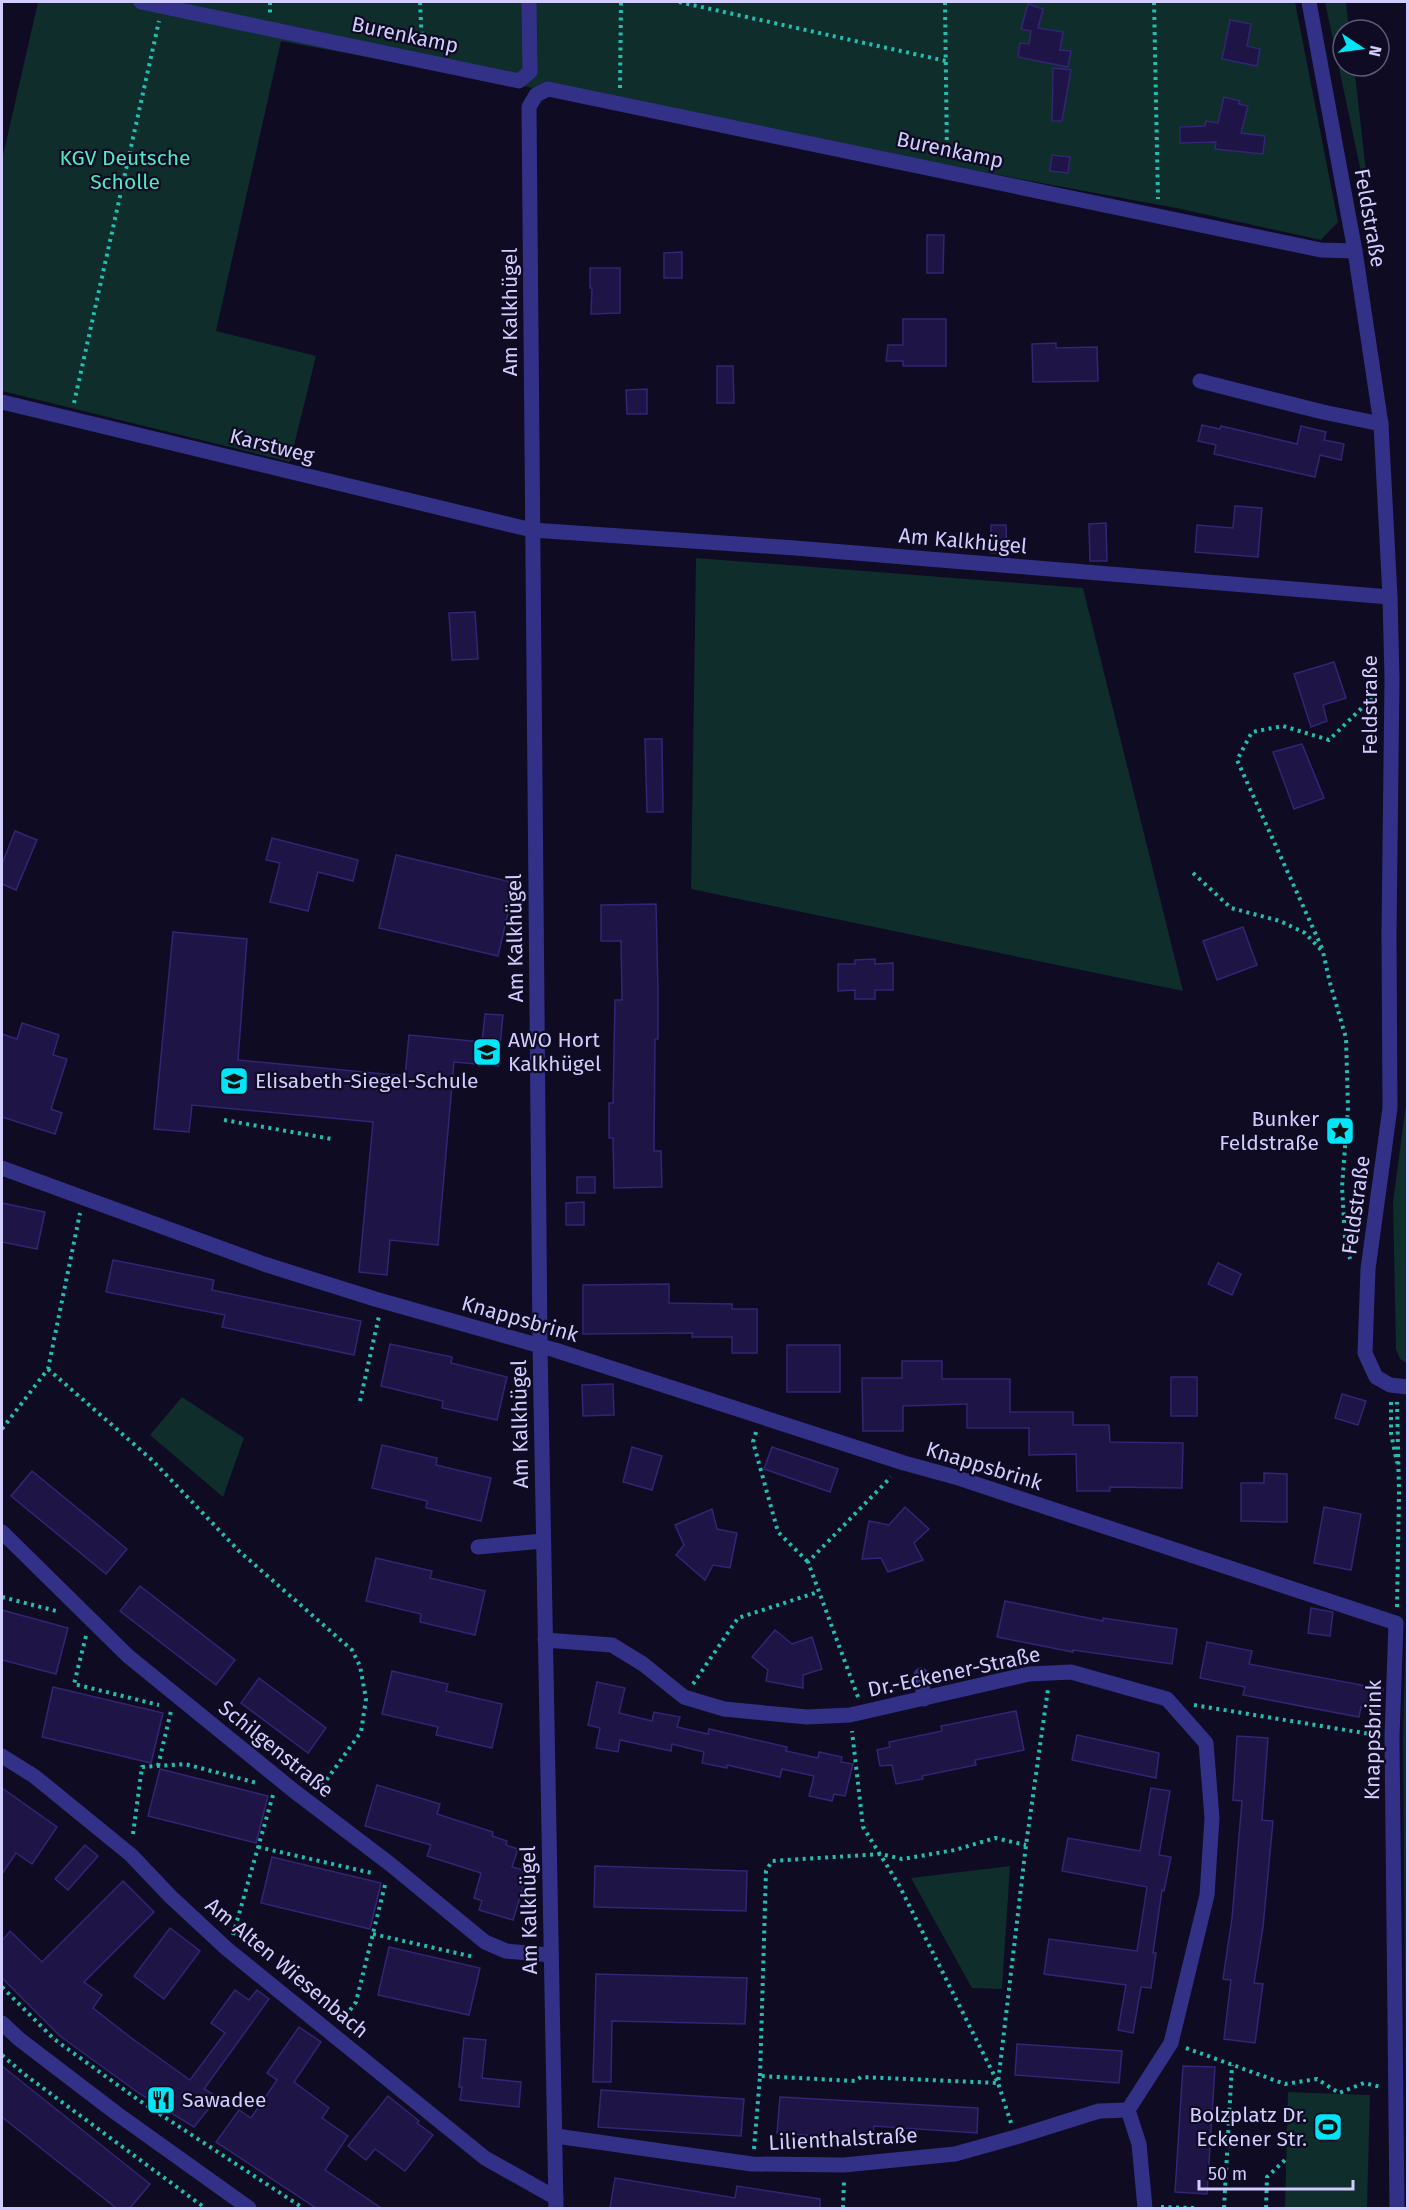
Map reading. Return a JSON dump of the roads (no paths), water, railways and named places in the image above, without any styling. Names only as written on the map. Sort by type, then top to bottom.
[{"type":"street","name":"Burenkamp","points":[[141,2],[519,81],[530,72],[528,2]]},
{"type":"street","name":"Feldstraße","points":[[1309,2],[1355,251],[1381,424],[1392,679],[1389,923],[1390,1108],[1368,1269],[1365,1353],[1376,1377],[1398,1386]]},
{"type":"street","name":"Burenkamp","points":[[536,95],[548,89],[1321,250],[1355,251]]},
{"type":"street","name":"Am Kalkhügel","points":[[536,95],[529,107],[532,530],[540,1346],[556,2203]]},
{"type":"street","points":[[1200,381],[1381,424]]},
{"type":"street","name":"Karstweg","points":[[2,402],[532,530]]},
{"type":"street","name":"Am Kalkhügel","points":[[532,530],[795,548],[1390,597]]},
{"type":"street","name":"Knappsbrink","points":[[2,1168],[264,1264],[382,1301],[540,1346],[904,1463],[955,1477],[1396,1623],[1392,1737],[1397,2208]]},
{"type":"street","name":"Schilgenstraße","points":[[2,1532],[128,1656],[310,1803],[388,1870],[484,1942],[506,1951],[550,1954]]},
{"type":"street","points":[[478,1546],[543,1541]]},
{"type":"street","name":"Dr.-Eckener-Straße","points":[[545,1640],[612,1646],[643,1664],[684,1697],[724,1709],[807,1717],[857,1713],[1029,1674],[1071,1672],[1167,1700],[1206,1743],[1212,1818],[1207,1895],[1171,2043],[1128,2110]]},
{"type":"street","points":[[921,1675],[924,1699]]},
{"type":"street","name":"Am Alten Wiesenbach","points":[[2,1756],[34,1776],[131,1855],[171,1897],[227,1949],[485,2158],[556,2203]]},
{"type":"street","points":[[2,2023],[116,2113],[249,2208]]},
{"type":"street","points":[[1128,2110],[1139,2144],[1145,2207]]},
{"type":"street","name":"Lilienthalstraße","points":[[556,2136],[752,2164],[844,2165],[955,2154],[1099,2111],[1128,2110]]},
{"type":"place","name":"AWO Hort Kalkhügel","points":[[487,1052]]},
{"type":"place","name":"Elisabeth-Siegel-Schule","points":[[234,1081]]},
{"type":"place","name":"Bunker Feldstraße","points":[[1340,1131]]},
{"type":"place","name":"Sawadee","points":[[161,2100]]},
{"type":"place","name":"Bolzplatz Dr. Eckener Str.","points":[[1328,2127]]},
{"type":"park label","name":"KGV Deutsche Scholle","points":[[125,170]]}]
